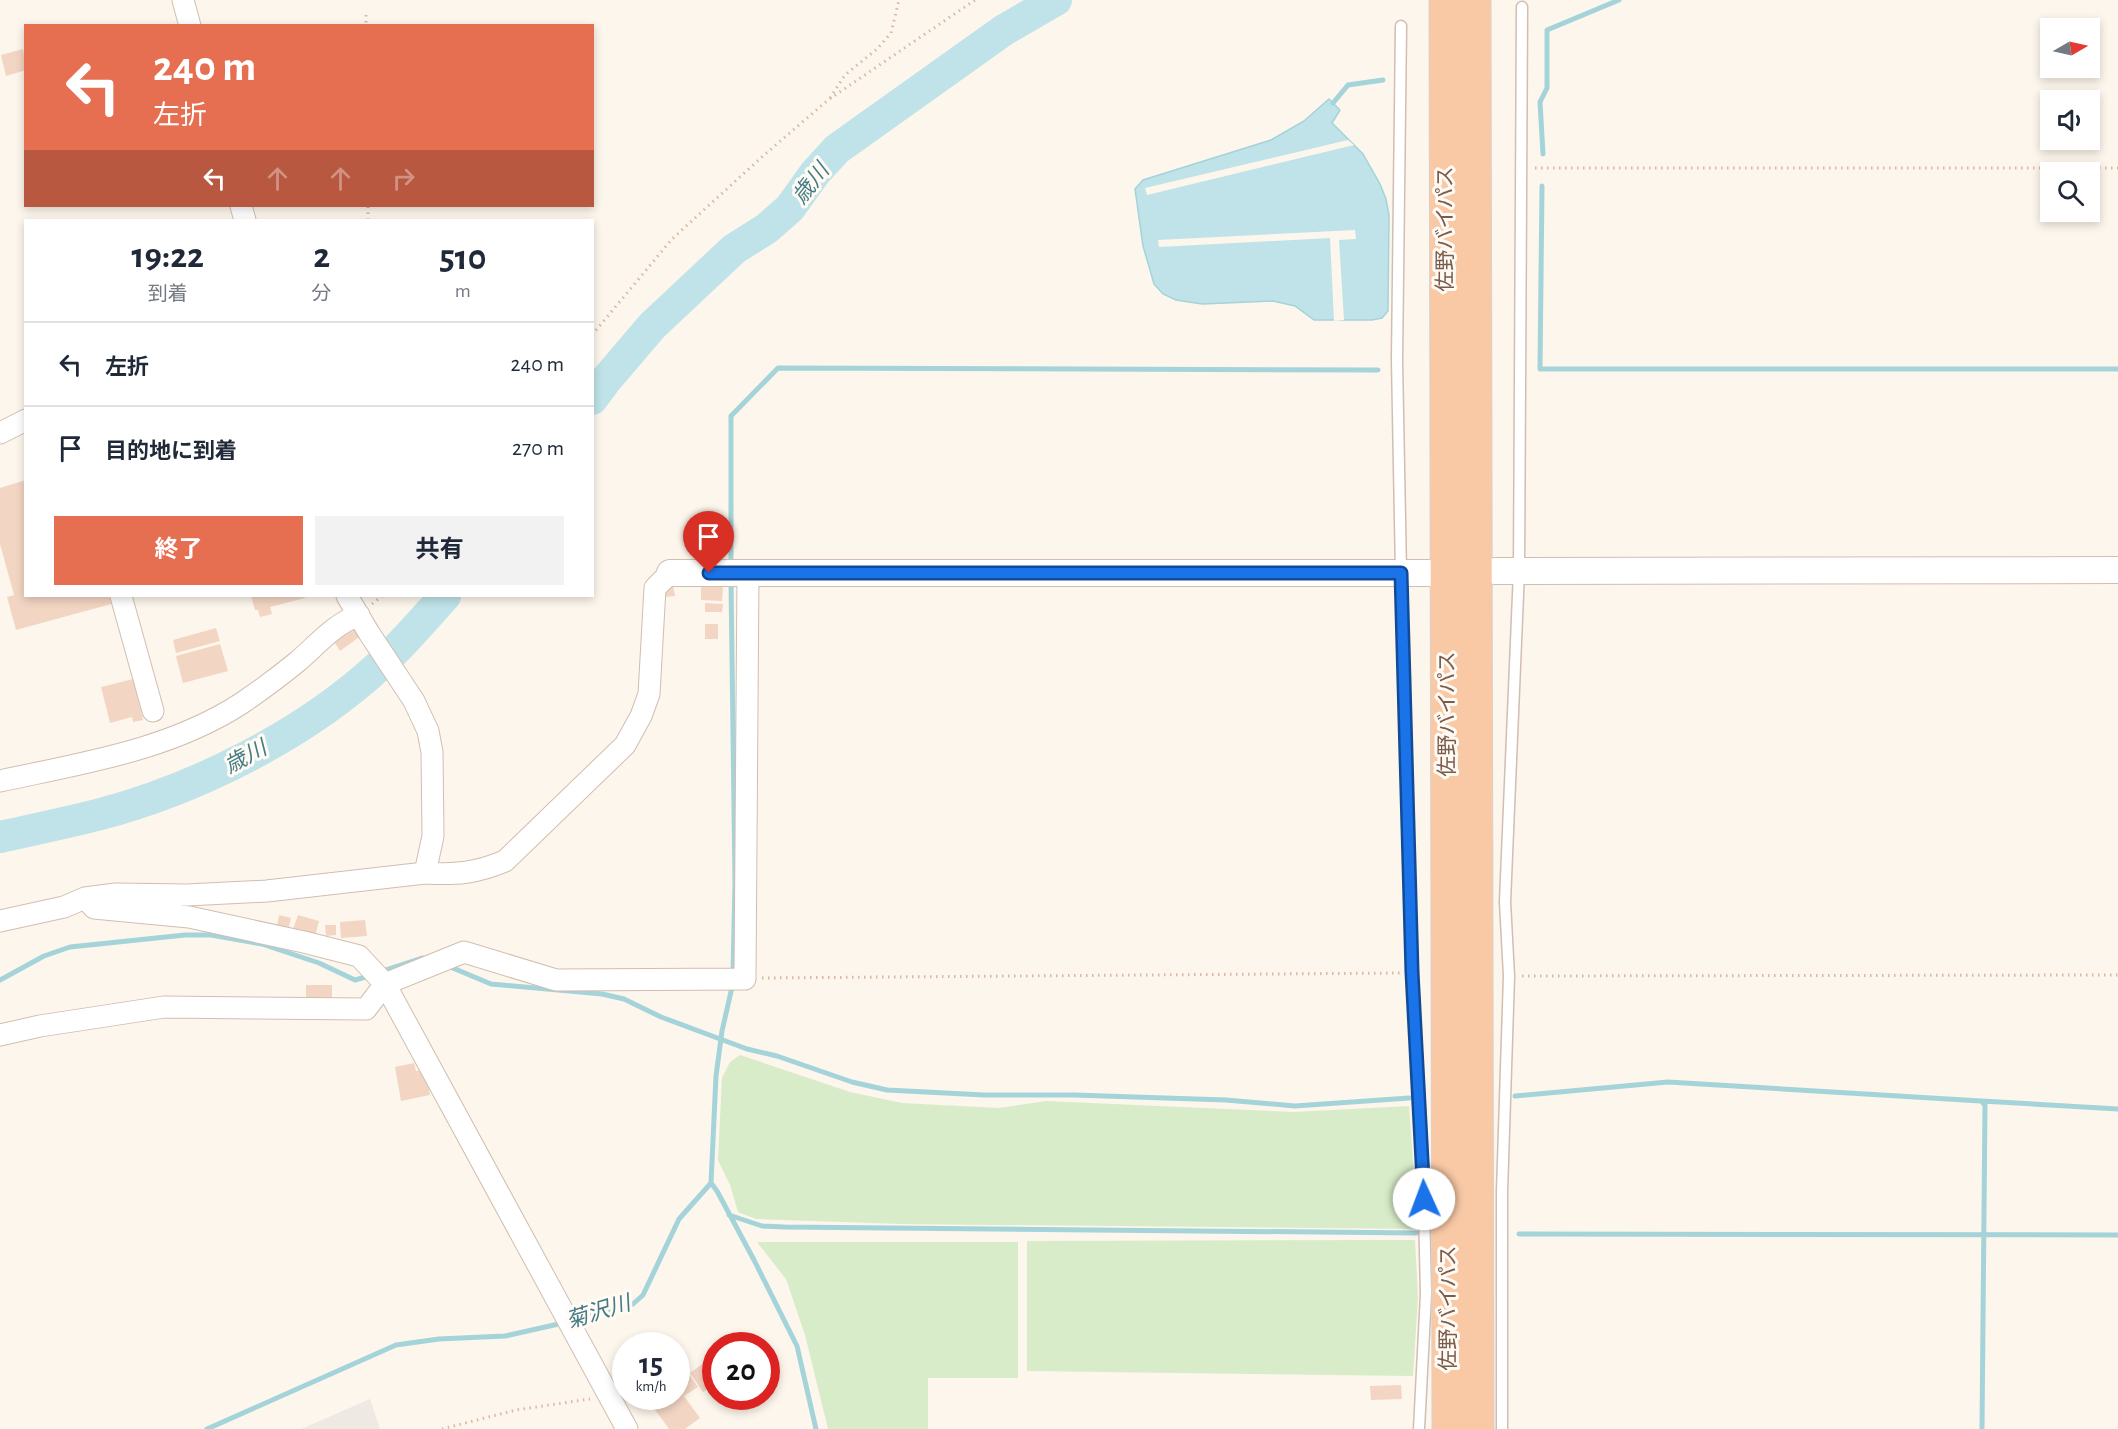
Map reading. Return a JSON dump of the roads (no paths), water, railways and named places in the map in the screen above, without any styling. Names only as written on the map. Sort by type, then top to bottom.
[{"type":"highway","name":"佐野バイパス","points":[[1449,1429],[1460,12]]},
{"type":"highway","name":"佐野バイパス","points":[[1460,12],[1477,1429]]},
{"type":"street","points":[[183,0],[189,24]]},
{"type":"street","points":[[0,433],[24,421]]},
{"type":"street","points":[[1507,571],[2118,570]]},
{"type":"street","points":[[379,977],[464,952],[556,980],[745,979],[748,572]]},
{"type":"street","points":[[0,921],[64,907],[85,898],[116,894],[187,895],[267,891],[425,873],[456,875],[481,871],[506,861],[625,745],[641,716],[649,694],[655,588],[670,573],[1430,573]]},
{"type":"street","points":[[121,597],[153,711]]},
{"type":"street","points":[[348,597],[414,701],[428,731],[432,752],[433,836],[425,873]]},
{"type":"street","points":[[0,781],[126,753],[161,742],[241,703],[295,664],[344,621],[364,624]]},
{"type":"street","points":[[85,898],[94,908],[189,917],[359,956],[379,977],[627,1429]]},
{"type":"street","points":[[0,1035],[40,1026],[164,1007],[366,1009],[379,977]]},
{"type":"lane","points":[[1503,1429],[1502,1192],[1509,976],[1505,902],[1507,571],[1521,168],[1522,7]]},
{"type":"lane","points":[[1401,26],[1397,360],[1401,573],[1412,972],[1423,1166],[1426,1294],[1419,1429]]},
{"type":"water","points":[[1329,99],[1340,110],[1332,123],[1363,154],[1386,199],[1389,215],[1388,311],[1382,318],[1372,320],[1314,320],[1295,306],[1273,301],[1202,304],[1176,300],[1163,294],[1154,284],[1143,246],[1135,189],[1143,180],[1271,140],[1304,121]]},
{"type":"waterway","name":"歳川","points":[[594,396],[652,326],[734,249],[766,229],[790,208],[815,173],[837,149],[1004,30],[1056,0]]},
{"type":"waterway","points":[[1543,154],[1540,102],[1547,88],[1547,30],[1619,0]]},
{"type":"waterway","points":[[1333,103],[1348,85],[1383,80]]},
{"type":"waterway","points":[[1542,186],[1540,369],[2118,369]]},
{"type":"waterway","points":[[731,565],[731,416],[778,368],[1378,370]]},
{"type":"waterway","points":[[731,581],[735,883],[733,973]]},
{"type":"waterway","name":"歳川","points":[[0,837],[135,804],[210,775],[248,756],[318,714],[350,690],[389,657],[444,597]]},
{"type":"waterway","points":[[0,980],[44,956],[70,947],[185,935],[211,935],[262,944],[319,963],[355,980],[369,976]]},
{"type":"waterway","points":[[380,972],[423,958]]},
{"type":"waterway","points":[[448,966],[491,984],[602,994],[624,999],[661,1017],[747,1049],[777,1056],[852,1082],[887,1090],[984,1095],[1074,1095],[1226,1100],[1295,1106],[1409,1098]]},
{"type":"waterway","points":[[711,1183],[716,1076],[722,1031],[733,983]]},
{"type":"waterway","points":[[1515,1096],[1668,1082],[1981,1101],[1985,1105],[1982,1429]]},
{"type":"waterway","points":[[1982,1101],[2118,1109]]},
{"type":"waterway","name":"菊沢川","points":[[572,1321],[633,1304],[643,1295],[679,1219],[711,1183],[754,1260],[797,1346],[816,1429]]},
{"type":"waterway","points":[[729,1215],[762,1226],[785,1227],[1416,1233]]},
{"type":"waterway","points":[[1519,1234],[2118,1235]]},
{"type":"waterway","name":"菊沢川","points":[[207,1429],[396,1345],[439,1339],[505,1336],[563,1323]]}]
